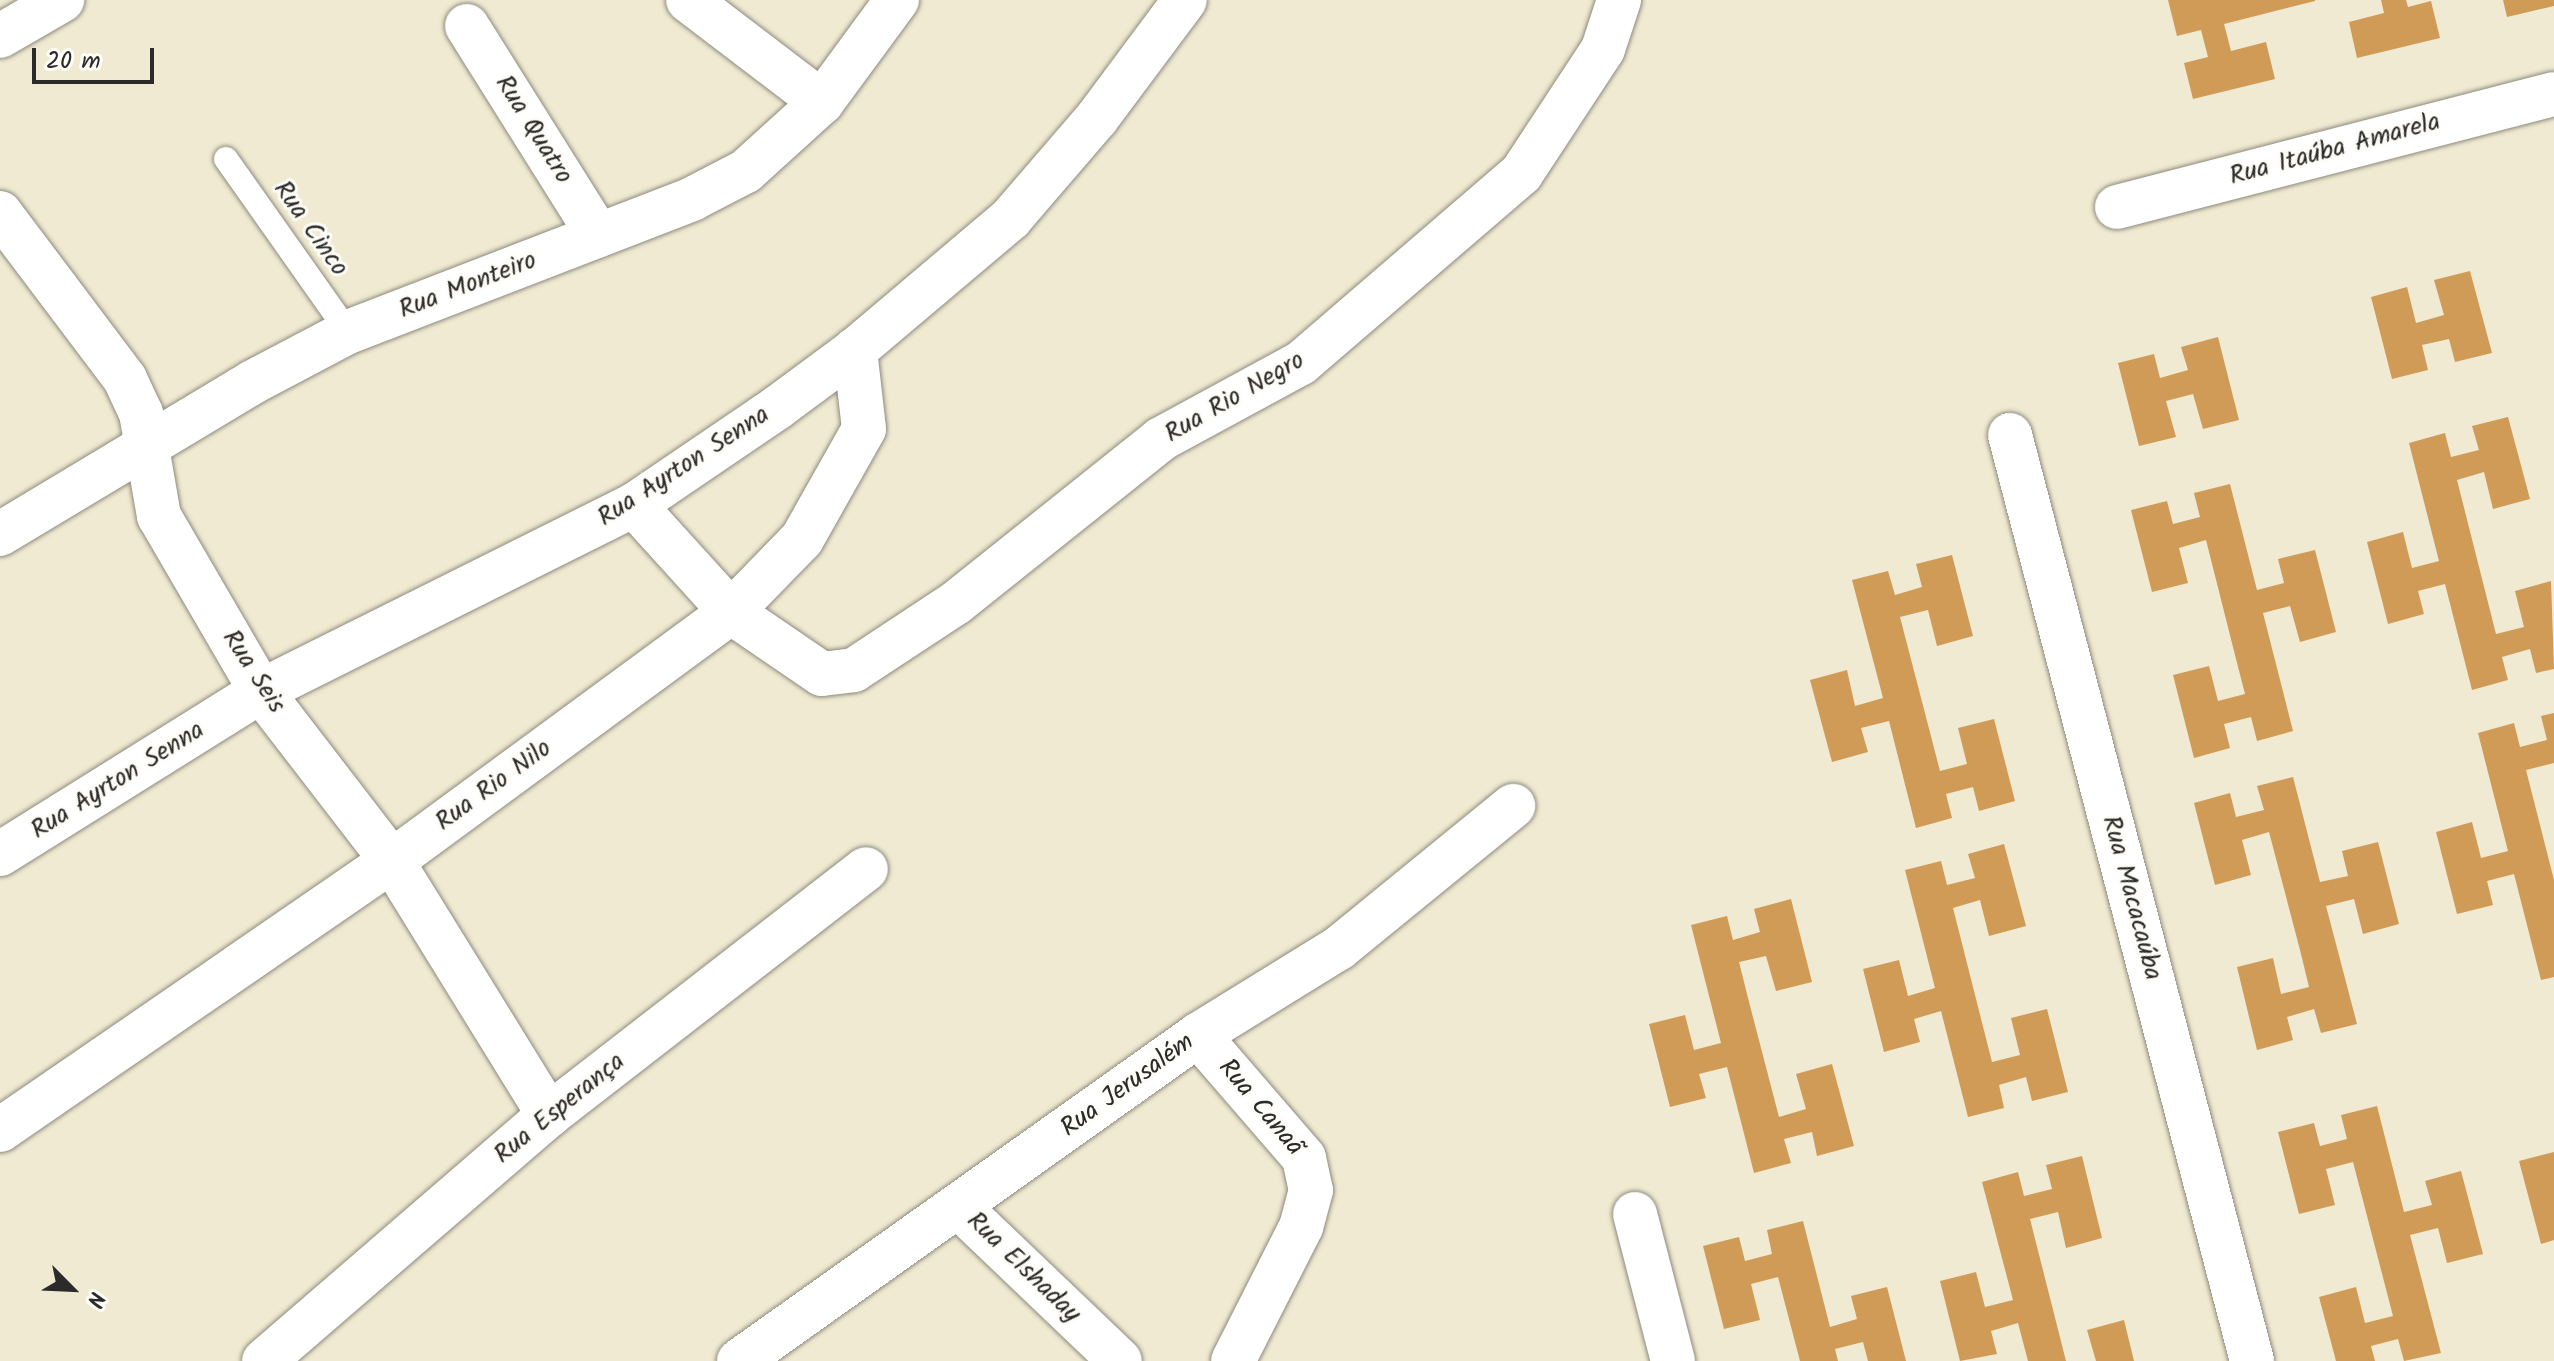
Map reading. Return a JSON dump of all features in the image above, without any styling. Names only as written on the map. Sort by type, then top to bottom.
[{"type":"street","points":[[0,36],[62,0]]},
{"type":"street","points":[[688,0],[822,102]]},
{"type":"street","name":"Rua Monteiro","points":[[0,534],[348,332],[598,235],[746,171],[822,102],[897,0]]},
{"type":"street","name":"Rua Ayrton Senna","points":[[0,854],[261,691],[634,505],[855,350],[1011,218],[1097,118],[1185,0]]},
{"type":"street","name":"Rua Rio Negro","points":[[731,612],[822,674],[854,670],[957,602],[1161,439],[1301,363],[1521,174],[1603,49],[1619,0]]},
{"type":"street","name":"Rua Quatro","points":[[467,26],[598,235]]},
{"type":"street","name":"Rua Itaúba Amarela","points":[[2117,207],[2554,94]]},
{"type":"street","name":"Rua Seis","points":[[0,213],[125,379],[141,413],[159,516],[261,691],[392,861],[549,1115]]},
{"type":"street","name":"Rua Rio Nilo","points":[[0,1130],[392,861],[731,612],[802,539],[864,429],[855,350]]},
{"type":"street","name":"Rua Macacaúba","points":[[2010,435],[2252,1361]]},
{"type":"street","points":[[634,505],[731,612]]},
{"type":"street","name":"Rua Jerusalém","points":[[739,1361],[960,1208],[1198,1035],[1339,948],[1513,806]]},
{"type":"street","name":"Rua Esperança","points":[[264,1361],[549,1115],[866,869]]},
{"type":"street","name":"Rua Canaã","points":[[1198,1035],[1304,1158],[1311,1190],[1301,1227],[1233,1361]]},
{"type":"street","name":"Rua Elshaday","points":[[960,1208],[1120,1361]]},
{"type":"street","points":[[1635,1214],[1673,1361]]},
{"type":"lane","name":"Rua Cinco","points":[[226,159],[348,332]]},
{"type":"building","points":[[2168,0],[2315,1],[2224,24],[2231,51],[2266,42],[2275,79],[2193,99],[2184,63],[2208,57],[2201,30],[2177,36]]},
{"type":"building","points":[[2381,0],[2406,0],[2408,7],[2431,1],[2440,38],[2357,58],[2349,22],[2384,13]]},
{"type":"building","points":[[2503,0],[2554,0],[2554,6],[2507,17]]},
{"type":"building","points":[[2470,271],[2492,353],[2455,362],[2449,339],[2422,345],[2428,370],[2392,379],[2371,297],[2407,287],[2416,323],[2444,315],[2434,280]]},
{"type":"building","points":[[2218,337],[2239,420],[2203,429],[2193,394],[2166,401],[2176,437],[2139,446],[2118,363],[2154,354],[2160,378],[2188,370],[2181,347]]},
{"type":"building","points":[[2508,417],[2530,499],[2493,509],[2484,472],[2457,480],[2496,634],[2524,627],[2515,591],[2551,581],[2554,669],[2536,673],[2530,649],[2502,657],[2508,680],[2472,690],[2445,584],[2418,591],[2424,614],[2388,624],[2367,542],[2403,532],[2412,568],[2439,561],[2409,443],[2445,433],[2451,457],[2479,450],[2472,426]]},
{"type":"building","points":[[2230,484],[2257,590],[2284,583],[2278,559],[2315,550],[2336,632],[2300,642],[2290,606],[2263,613],[2293,731],[2257,741],[2251,717],[2224,724],[2230,748],[2194,758],[2173,675],[2209,666],[2218,701],[2245,694],[2206,540],[2179,548],[2188,583],[2152,592],[2131,510],[2167,501],[2173,524],[2200,517],[2194,493]]},
{"type":"building","points":[[1952,555],[1973,636],[1937,646],[1928,610],[1900,617],[1940,771],[1967,764],[1958,728],[1994,719],[2015,801],[1979,811],[1973,787],[1946,794],[1952,818],[1916,828],[1889,721],[1861,728],[1868,752],[1832,762],[1810,680],[1847,670],[1855,706],[1883,698],[1852,580],[1888,571],[1895,595],[1922,587],[1916,564]]},
{"type":"building","points":[[2554,713],[2554,763],[2526,770],[2554,880],[2554,977],[2541,980],[2514,874],[2487,881],[2493,905],[2457,914],[2436,832],[2472,822],[2481,858],[2508,851],[2478,733],[2514,723],[2520,747],[2547,740],[2541,716]]},
{"type":"building","points":[[2293,777],[2320,882],[2348,876],[2342,851],[2378,842],[2399,924],[2363,934],[2354,899],[2326,906],[2357,1024],[2321,1033],[2314,1009],[2287,1017],[2293,1040],[2257,1050],[2237,967],[2273,958],[2281,994],[2309,987],[2300,950],[2269,832],[2242,840],[2251,875],[2215,885],[2194,803],[2230,793],[2236,817],[2264,810],[2257,786]]},
{"type":"building","points":[[2004,844],[2026,926],[1989,936],[1980,900],[1953,908],[1992,1062],[2020,1055],[2011,1018],[2047,1009],[2068,1092],[2032,1101],[2026,1077],[1999,1085],[2004,1108],[1968,1117],[1941,1011],[1914,1019],[1920,1042],[1884,1052],[1863,969],[1899,960],[1908,996],[1935,988],[1905,870],[1941,861],[1947,885],[1975,878],[1968,854]]},
{"type":"building","points":[[1791,899],[1812,982],[1776,991],[1766,956],[1739,962],[1748,998],[1779,1117],[1806,1109],[1796,1074],[1832,1064],[1854,1146],[1817,1156],[1812,1132],[1784,1139],[1791,1163],[1754,1173],[1727,1067],[1699,1074],[1706,1098],[1670,1107],[1649,1024],[1685,1015],[1694,1050],[1721,1043],[1691,925],[1727,916],[1733,940],[1760,932],[1754,909]]},
{"type":"building","points":[[2377,1106],[2404,1212],[2432,1205],[2425,1181],[2461,1171],[2483,1254],[2447,1263],[2438,1228],[2410,1235],[2441,1353],[2404,1361],[2398,1339],[2371,1346],[2375,1361],[2336,1361],[2319,1297],[2356,1287],[2365,1323],[2393,1316],[2353,1162],[2326,1169],[2335,1205],[2299,1214],[2278,1132],[2314,1123],[2320,1146],[2347,1139],[2341,1115]]},
{"type":"building","points":[[2554,1152],[2554,1240],[2541,1244],[2519,1161]]},
{"type":"building","points":[[2082,1156],[2102,1238],[2066,1248],[2058,1212],[2030,1219],[2066,1361],[2028,1361],[2018,1323],[1991,1331],[1997,1354],[1960,1361],[1940,1281],[1976,1272],[1985,1307],[2013,1300],[1982,1182],[2018,1172],[2024,1196],[2052,1189],[2046,1165]]},
{"type":"building","points":[[1803,1221],[1830,1327],[1857,1319],[1851,1296],[1887,1287],[1906,1361],[1868,1361],[1863,1342],[1835,1349],[1838,1361],[1800,1361],[1778,1277],[1751,1284],[1760,1320],[1724,1329],[1703,1246],[1739,1237],[1745,1261],[1772,1254],[1767,1230]]},
{"type":"building","points":[[2124,1320],[2134,1361],[2096,1361],[2087,1330]]}]
